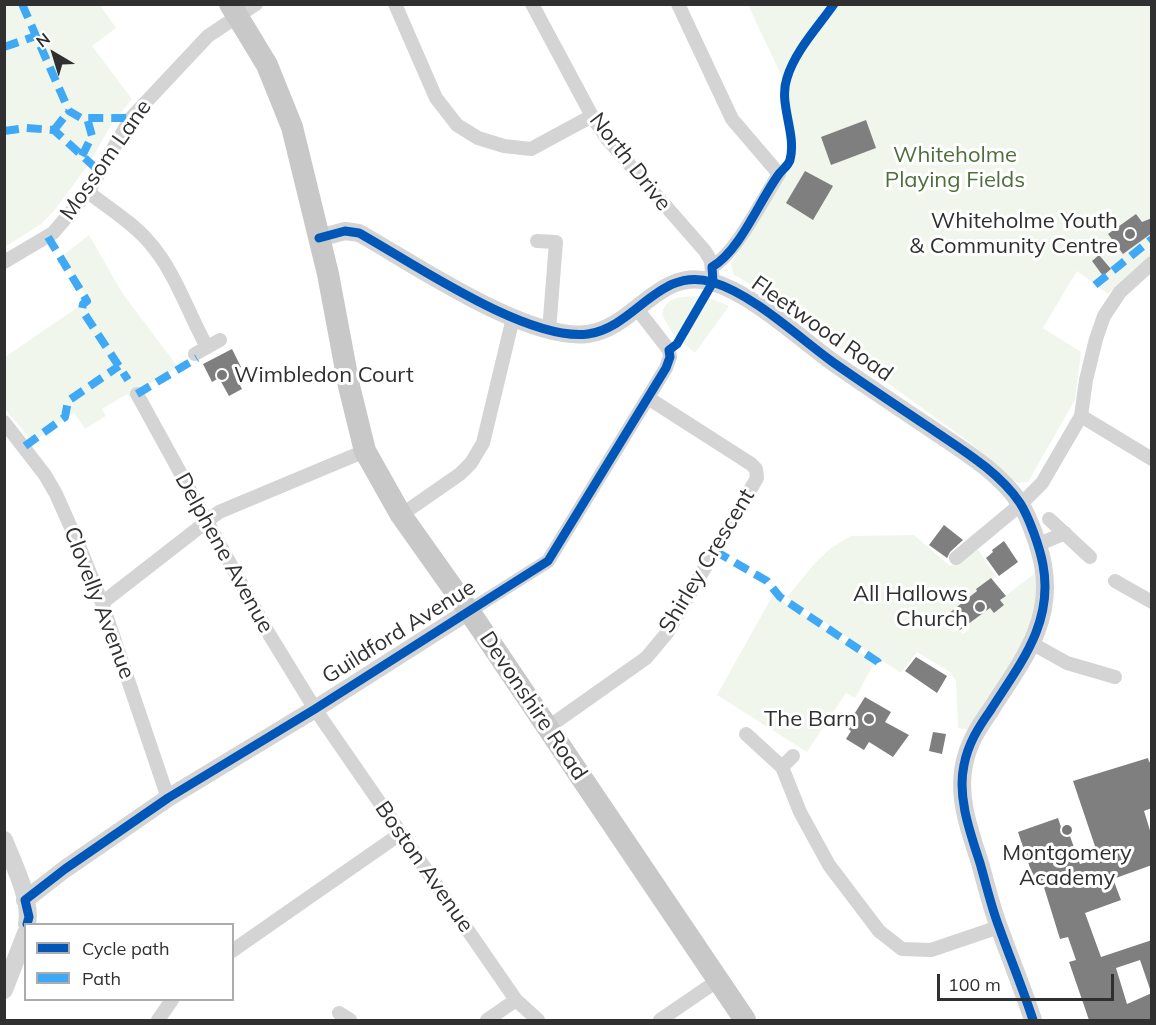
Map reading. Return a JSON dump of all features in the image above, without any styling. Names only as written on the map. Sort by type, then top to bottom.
[{"type":"main road","points":[[241,8],[292,127],[319,238]]},
{"type":"main road","name":"Devonshire Road","points":[[319,238],[349,386],[365,450],[401,515],[469,611],[745,1020]]},
{"type":"street","points":[[395,4],[436,98],[457,125],[478,138],[504,146],[531,149],[592,116]]},
{"type":"street","name":"North Drive","points":[[532,4],[592,116],[623,157],[705,251],[712,275]]},
{"type":"street","points":[[678,4],[732,119],[779,174],[712,275]]},
{"type":"street","name":"Mossom Lane","points":[[4,262],[53,234],[88,192],[131,118],[208,36],[241,8]]},
{"type":"street","points":[[88,192],[149,242],[171,275],[201,351],[220,340]]},
{"type":"street","name":"Fleetwood Road","points":[[319,238],[345,231],[359,233],[454,288],[513,318],[549,331],[575,335],[613,327],[669,285],[712,275],[836,364],[950,441],[987,469],[1021,504]]},
{"type":"street","points":[[537,241],[562,242],[549,331]]},
{"type":"street","points":[[956,558],[1021,504],[1042,483],[1081,416],[1086,380],[1104,316],[1120,292],[1152,263]]},
{"type":"street","name":"Guildford Avenue","points":[[27,912],[65,869],[168,798],[315,709],[548,561],[666,368],[670,357],[666,346],[637,309]]},
{"type":"street","points":[[401,515],[460,474],[471,463],[483,443],[513,318]]},
{"type":"street","name":"Delphene Avenue","points":[[137,394],[269,634],[315,709]]},
{"type":"street","name":"Shirley Crescent","points":[[547,728],[646,658],[667,633],[757,478],[756,469],[751,464],[648,398]]},
{"type":"street","points":[[1081,416],[1152,459]]},
{"type":"street","name":"Clovelly Avenue","points":[[4,422],[35,460],[56,494],[102,603],[168,798]]},
{"type":"street","points":[[102,603],[219,512],[365,450]]},
{"type":"street","points":[[1021,504],[1043,562],[1045,584],[1043,614],[1033,644],[973,737],[964,765],[962,789],[966,816],[999,927],[1033,1020]]},
{"type":"street","points":[[1049,519],[1090,557]]},
{"type":"street","points":[[1037,545],[1065,534]]},
{"type":"street","points":[[1116,586],[1152,602]]},
{"type":"street","points":[[1033,644],[1067,663],[1109,676],[1099,689]]},
{"type":"street","name":"Boston Avenue","points":[[315,709],[516,1000],[538,1020]]},
{"type":"street","points":[[746,734],[782,767],[800,812],[829,865],[879,932],[902,950],[931,950],[999,927]]},
{"type":"street","points":[[782,767],[793,756]]},
{"type":"street","points":[[234,950],[400,834]]},
{"type":"street","points":[[4,840],[27,912]]},
{"type":"street","points":[[4,990],[24,938]]},
{"type":"street","points":[[660,1020],[717,981]]},
{"type":"street","points":[[487,1020],[516,1000]]},
{"type":"street","points":[[159,1020],[171,1001]]},
{"type":"green space","points":[[5,4],[100,5],[116,28],[92,46],[132,99],[111,125],[88,165],[54,211],[41,224],[5,247]]},
{"type":"green space","name":"Whiteholme Playing Fields","points":[[748,5],[1151,5],[1151,255],[1108,294],[1077,271],[1043,328],[1081,352],[1075,400],[1028,482],[1017,483],[969,442],[758,289],[733,274],[731,263],[795,161],[794,135],[784,81]]},
{"type":"green space","points":[[89,235],[123,294],[178,367],[129,397],[127,394],[102,409],[106,416],[85,429],[74,413],[33,442],[5,409],[5,357],[88,300],[62,256]]},
{"type":"green space","points":[[697,296],[729,306],[695,353],[673,334],[662,315],[666,304],[670,301],[680,297]]},
{"type":"green space","points":[[914,535],[950,566],[977,548],[996,576],[988,583],[986,581],[948,614],[954,622],[949,626],[953,632],[959,629],[963,634],[969,629],[967,625],[990,608],[994,613],[1004,605],[1000,600],[1039,570],[1035,617],[1024,642],[969,730],[958,728],[956,681],[950,672],[917,652],[901,673],[787,597],[816,562],[831,548],[851,536]]},
{"type":"green space","points":[[773,595],[875,662],[855,698],[846,693],[807,752],[717,695]]},
{"type":"building","points":[[866,120],[876,148],[831,165],[821,137]]},
{"type":"building","points":[[805,171],[833,186],[813,220],[786,203]]},
{"type":"building","name":"Whiteholme Youth & Community Centre","points":[[1136,214],[1142,222],[1152,218],[1152,233],[1123,254],[1108,234]]},
{"type":"building","points":[[1099,255],[1111,269],[1103,276],[1092,261]]},
{"type":"building","name":"Wimbledon Court","points":[[232,349],[241,367],[233,372],[242,389],[229,396],[219,378],[212,382],[203,364]]},
{"type":"building","points":[[944,525],[963,540],[947,558],[929,545]]},
{"type":"building","points":[[1004,541],[1018,562],[999,576],[986,558]]},
{"type":"building","name":"All Hallows Church","points":[[991,578],[1006,596],[1000,600],[1004,605],[994,613],[990,608],[960,630],[948,614]]},
{"type":"building","points":[[916,657],[947,676],[937,693],[905,671]]},
{"type":"building","name":"The Barn","points":[[865,697],[891,712],[885,722],[909,735],[893,757],[869,742],[864,750],[846,739],[851,731],[846,727]]},
{"type":"building","points":[[933,732],[946,734],[942,754],[929,751]]},
{"type":"building","points":[[1148,758],[1149,762],[1152,761],[1152,808],[1144,811],[1152,837],[1152,865],[1113,879],[1121,900],[1085,913],[1101,957],[1152,940],[1152,989],[1150,989],[1140,960],[1116,968],[1127,1004],[1152,993],[1152,1020],[1089,1020],[1069,962],[1076,960],[1068,937],[1060,939],[1043,884],[1036,886],[1018,832],[1058,818],[1062,830],[1067,828],[1080,864],[1099,858],[1073,781]]},
{"type":"marked path","points":[[22,4],[69,111],[81,118],[131,118]]},
{"type":"marked path","points":[[4,47],[36,36]]},
{"type":"marked path","points":[[54,130],[69,111]]},
{"type":"marked path","points":[[82,156],[92,136],[87,118]]},
{"type":"marked path","points":[[4,131],[26,128],[54,130],[100,172]]},
{"type":"marked path","points":[[48,237],[87,301],[83,304],[82,310],[128,380]]},
{"type":"marked path","points":[[1095,285],[1152,239]]},
{"type":"marked path","points":[[137,394],[197,358]]},
{"type":"marked path","points":[[25,446],[65,417],[68,401],[119,366]]},
{"type":"marked path","points":[[715,551],[767,581],[780,597],[878,662],[880,666]]},
{"type":"cycle path","points":[[713,282],[712,267],[722,260],[740,238],[790,160],[792,150],[785,98],[787,78],[801,49],[834,4]]},
{"type":"cycle path","points":[[319,238],[345,231],[359,233],[471,298],[534,326],[563,333],[588,334],[605,329],[677,282],[693,279],[712,282],[728,288],[759,306],[834,363],[969,454],[1002,481],[1020,503],[1034,533],[1043,565],[1045,586],[1043,606],[1032,643],[971,743],[964,765],[962,789],[969,827],[993,911],[1033,1020]]},
{"type":"cycle path","points":[[27,923],[29,917],[25,900],[65,869],[168,798],[315,709],[548,561],[666,368],[670,357],[669,350],[677,344],[713,282]]},
{"type":"place","name":"Whiteholme Youth & Community Centre","points":[[1130,234]]},
{"type":"place","name":"Wimbledon Court","points":[[222,375]]},
{"type":"place","name":"All Hallows Church","points":[[980,607]]},
{"type":"place","name":"The Barn","points":[[869,719]]},
{"type":"place","name":"Montgomery Academy","points":[[1067,830]]}]
